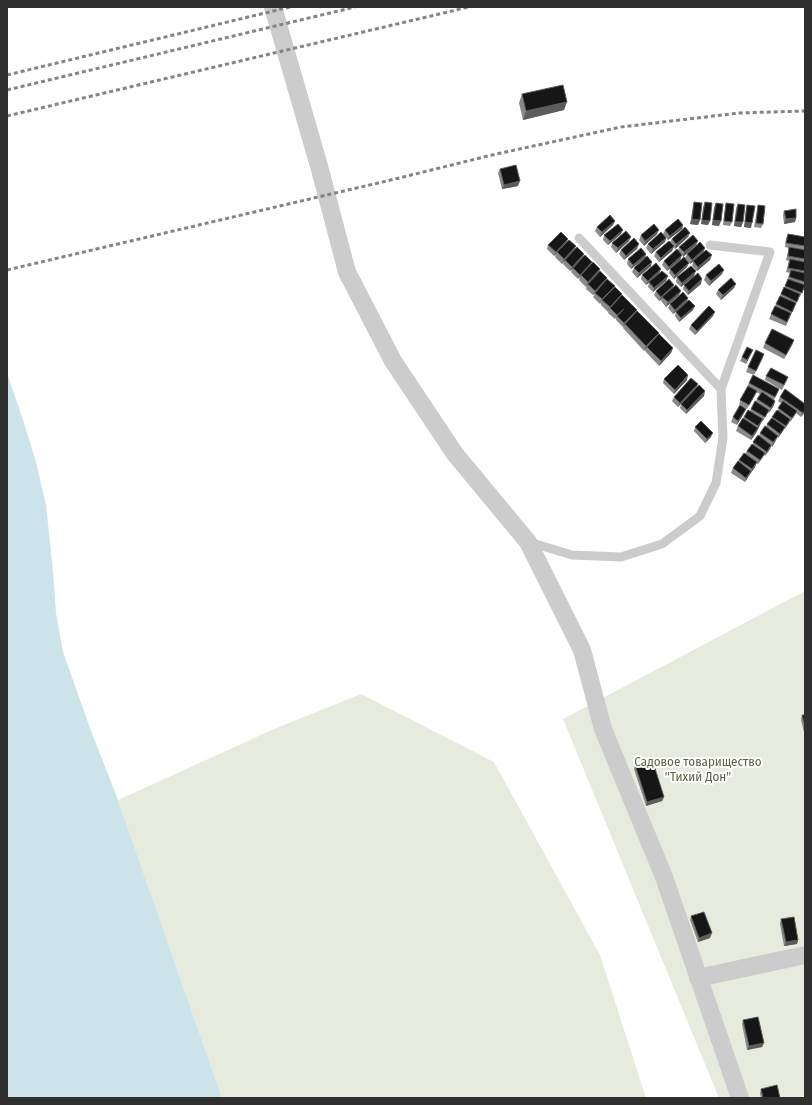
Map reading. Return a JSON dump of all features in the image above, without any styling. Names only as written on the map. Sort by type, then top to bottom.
[{"type":"street","points":[[273,7],[319,166],[347,272],[393,362],[455,454],[528,542],[582,650],[603,729],[664,877],[740,1098]]},
{"type":"street","points":[[698,978],[805,955]]},
{"type":"lane","points":[[579,238],[721,389]]},
{"type":"lane","points":[[528,542],[572,555],[621,557],[662,544],[700,516],[716,483],[723,438],[721,389],[770,252],[710,246]]},
{"type":"green space","name":"Садовое товарищество \"Тихий Дон\"","points":[[805,591],[805,1098],[719,1098],[563,719]]},
{"type":"green space","points":[[361,694],[494,762],[600,955],[646,1098],[222,1098],[118,800],[274,729]]},
{"type":"water","points":[[7,373],[36,462],[46,505],[56,613],[63,652],[91,731],[118,800],[222,1098],[7,1098]]},
{"type":"building","points":[[563,85],[567,102],[526,111],[522,94]]},
{"type":"building","points":[[516,165],[520,181],[504,185],[500,169]]},
{"type":"building","points":[[694,202],[702,203],[700,220],[692,219]]},
{"type":"building","points":[[705,202],[712,203],[710,221],[702,220]]},
{"type":"building","points":[[716,203],[723,204],[721,221],[713,220]]},
{"type":"building","points":[[726,203],[734,204],[732,222],[724,221]]},
{"type":"building","points":[[738,204],[745,205],[743,222],[735,222]]},
{"type":"building","points":[[747,205],[755,206],[752,223],[745,222]]},
{"type":"building","points":[[758,205],[765,206],[763,224],[756,223]]},
{"type":"building","points":[[796,209],[796,218],[786,219],[784,211]]},
{"type":"building","points":[[610,215],[615,221],[602,232],[597,227]]},
{"type":"building","points":[[678,219],[683,225],[670,236],[665,230]]},
{"type":"building","points":[[618,224],[623,230],[610,241],[604,235]]},
{"type":"building","points":[[654,224],[659,230],[645,241],[641,235]]},
{"type":"building","points":[[685,227],[690,233],[676,244],[672,239]]},
{"type":"building","points":[[626,231],[631,237],[618,248],[612,243]]},
{"type":"building","points":[[561,232],[568,239],[556,252],[548,245]]},
{"type":"building","points":[[661,232],[666,238],[653,249],[648,244]]},
{"type":"building","points":[[788,234],[805,237],[805,246],[786,243]]},
{"type":"building","points":[[693,235],[698,241],[684,252],[679,247]]},
{"type":"building","points":[[634,238],[639,244],[626,256],[621,250]]},
{"type":"building","points":[[569,240],[576,246],[564,259],[557,252]]},
{"type":"building","points":[[669,241],[674,246],[661,258],[656,252]]},
{"type":"building","points":[[700,242],[705,248],[692,260],[687,254]]},
{"type":"building","points":[[577,247],[584,254],[572,267],[565,260]]},
{"type":"building","points":[[789,247],[805,250],[805,259],[788,256]]},
{"type":"building","points":[[641,248],[646,254],[633,265],[628,259]]},
{"type":"building","points":[[677,249],[682,255],[669,267],[664,261]]},
{"type":"building","points":[[706,250],[712,255],[698,267],[693,261]]},
{"type":"building","points":[[585,255],[592,262],[580,275],[573,268]]},
{"type":"building","points":[[647,256],[652,262],[639,273],[634,268]]},
{"type":"building","points":[[684,257],[689,263],[675,275],[670,269]]},
{"type":"building","points":[[790,259],[805,262],[805,271],[788,268]]},
{"type":"building","points":[[593,262],[600,269],[588,282],[581,275]]},
{"type":"building","points":[[656,263],[661,269],[648,281],[642,275]]},
{"type":"building","points":[[719,264],[724,270],[711,281],[706,275]]},
{"type":"building","points":[[691,266],[696,271],[682,283],[677,277]]},
{"type":"building","points":[[791,270],[805,273],[805,282],[789,277]]},
{"type":"building","points":[[600,271],[607,278],[595,291],[588,284]]},
{"type":"building","points":[[662,271],[668,276],[654,288],[649,282]]},
{"type":"building","points":[[698,273],[702,279],[689,291],[684,285]]},
{"type":"building","points":[[731,278],[736,284],[723,295],[718,290]]},
{"type":"building","points":[[607,279],[615,286],[602,299],[595,293]]},
{"type":"building","points":[[669,279],[674,285],[661,297],[656,291]]},
{"type":"building","points":[[788,279],[805,285],[802,293],[785,286]]},
{"type":"building","points":[[676,285],[681,291],[668,302],[662,297]]},
{"type":"building","points":[[615,287],[622,294],[610,307],[602,300]]},
{"type":"building","points":[[784,287],[800,294],[797,302],[781,294]]},
{"type":"building","points":[[683,292],[688,298],[675,310],[670,304]]},
{"type":"building","points":[[622,295],[637,310],[624,323],[617,316],[624,309],[617,315],[610,308]]},
{"type":"building","points":[[780,296],[796,303],[792,312],[776,304]]},
{"type":"building","points":[[689,300],[695,306],[681,318],[676,312]]},
{"type":"building","points":[[709,306],[715,312],[697,331],[691,325]]},
{"type":"building","points":[[775,306],[791,313],[787,322],[771,314]]},
{"type":"building","points":[[637,311],[659,333],[646,346],[625,324]]},
{"type":"building","points":[[772,329],[794,340],[786,355],[765,343]]},
{"type":"building","points":[[659,334],[673,348],[661,361],[647,347]]},
{"type":"building","points":[[747,347],[753,350],[747,360],[742,357]]},
{"type":"building","points":[[756,350],[764,354],[756,371],[748,367]]},
{"type":"building","points":[[678,365],[688,375],[675,390],[664,379]]},
{"type":"building","points":[[771,368],[788,377],[784,385],[766,376]]},
{"type":"building","points":[[753,375],[779,389],[775,397],[749,383]]},
{"type":"building","points":[[691,378],[698,384],[680,403],[674,397]]},
{"type":"building","points":[[699,385],[705,391],[687,410],[681,404]]},
{"type":"building","points":[[748,386],[757,391],[749,405],[740,400]]},
{"type":"building","points":[[785,389],[805,404],[805,410],[803,413],[780,397]]},
{"type":"building","points":[[762,392],[775,401],[771,408],[757,399]]},
{"type":"building","points":[[755,401],[769,410],[765,417],[751,409]]},
{"type":"building","points":[[783,401],[797,411],[792,418],[778,408]]},
{"type":"building","points":[[740,405],[746,409],[738,421],[733,417]]},
{"type":"building","points":[[748,410],[763,419],[758,426],[744,417]]},
{"type":"building","points":[[777,410],[790,419],[786,426],[772,417]]},
{"type":"building","points":[[743,418],[758,428],[752,436],[738,426]]},
{"type":"building","points":[[772,418],[785,427],[780,434],[767,424]]},
{"type":"building","points":[[701,421],[713,433],[707,439],[695,427]]},
{"type":"building","points":[[765,426],[778,436],[773,442],[760,433]]},
{"type":"building","points":[[758,435],[771,445],[767,452],[753,442]]},
{"type":"building","points":[[752,444],[765,453],[760,460],[747,451]]},
{"type":"building","points":[[744,453],[757,462],[752,469],[739,460]]},
{"type":"building","points":[[738,461],[751,471],[746,478],[733,468]]},
{"type":"building","points":[[802,715],[805,715],[805,726]]},
{"type":"building","points":[[652,759],[664,797],[647,802],[635,765]]},
{"type":"building","points":[[704,912],[712,933],[699,938],[691,916]]},
{"type":"building","points":[[794,917],[798,940],[786,942],[781,919]]},
{"type":"building","points":[[758,1017],[764,1043],[749,1046],[743,1020]]},
{"type":"building","points":[[777,1085],[780,1098],[763,1098],[761,1089]]},
{"type":"railway","points":[[7,75],[290,7]]},
{"type":"railway","points":[[7,90],[355,7]]},
{"type":"railway","points":[[7,116],[469,7]]},
{"type":"railway","points":[[7,270],[492,155],[621,127],[739,113],[805,111]]}]
